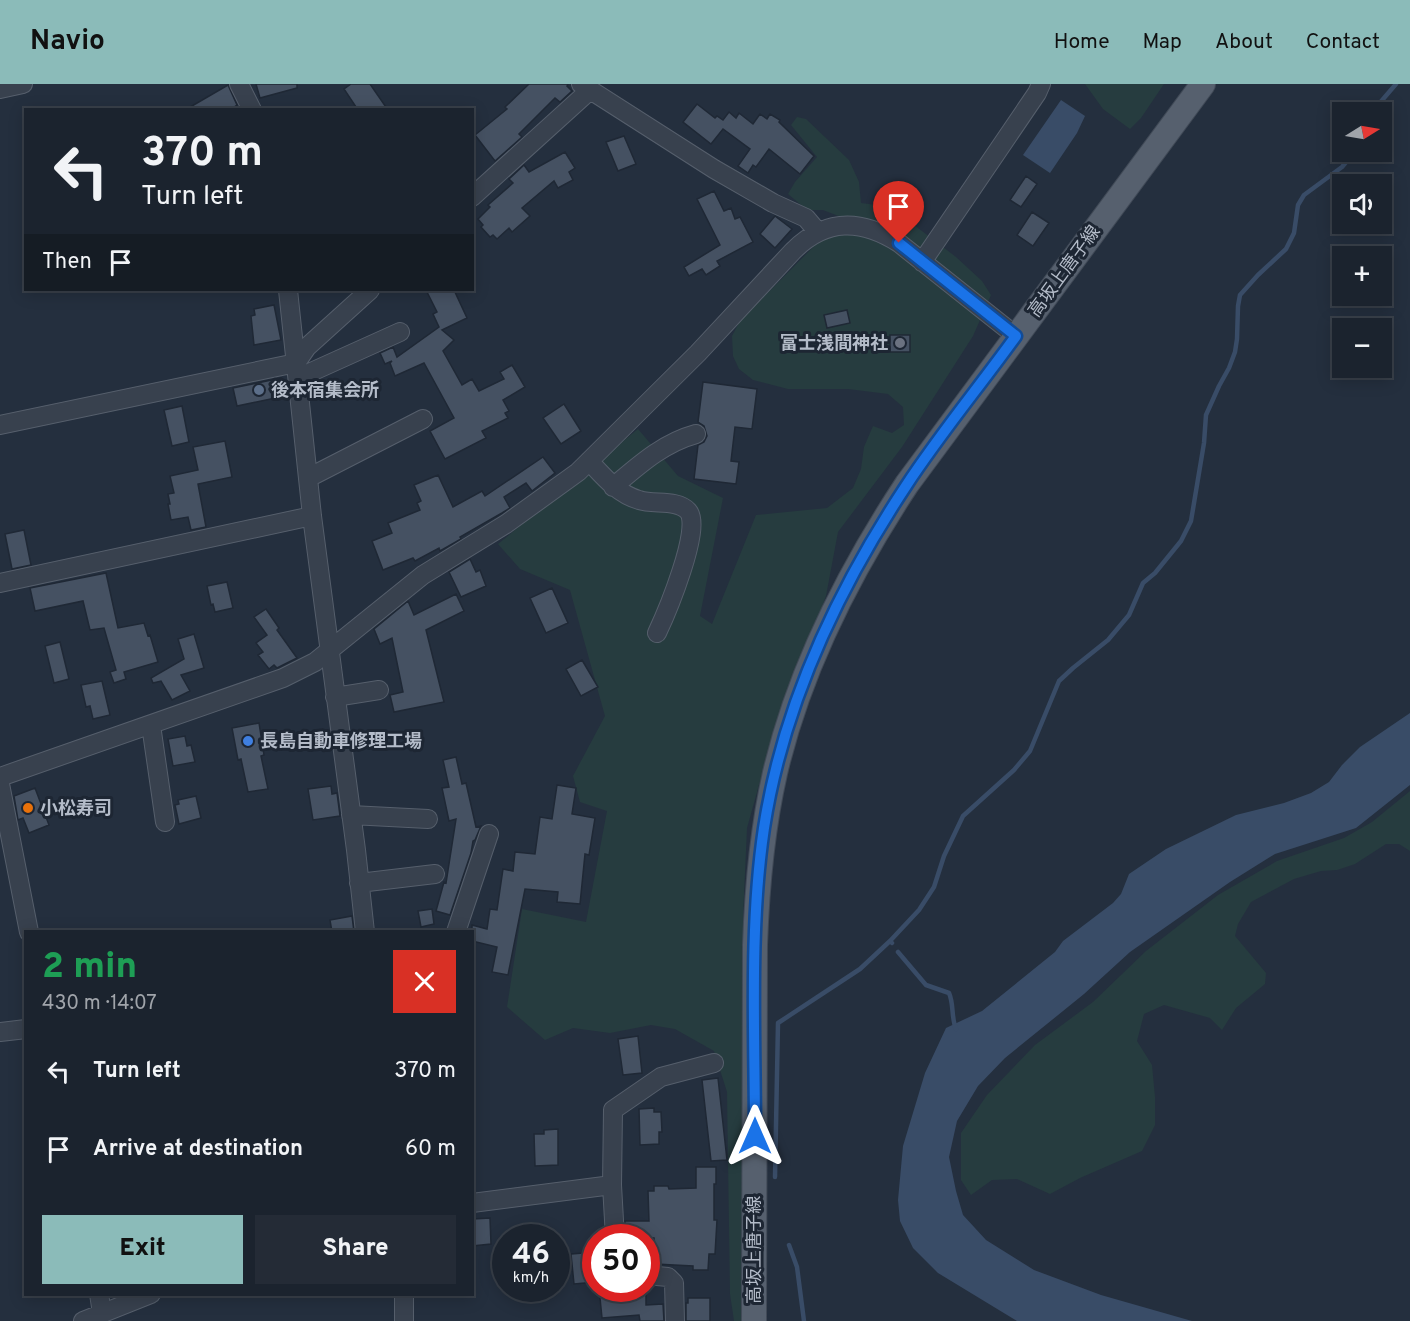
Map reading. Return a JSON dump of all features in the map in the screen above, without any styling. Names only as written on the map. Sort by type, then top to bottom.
[{"type":"main road","name":"高坂上唐子線","points":[[754,1321],[756,914],[762,846],[775,773],[791,718],[811,664],[870,542],[932,448],[1203,84]]},
{"type":"street","points":[[0,89],[23,84]]},
{"type":"street","points":[[239,84],[251,108]]},
{"type":"street","points":[[922,262],[1041,84]]},
{"type":"street","points":[[474,195],[585,87],[714,169],[773,203],[806,218],[817,231]]},
{"type":"street","points":[[0,777],[283,678],[315,662],[423,575],[506,524],[578,472],[698,353],[793,250],[817,231],[827,227],[851,226],[883,233],[1016,336]]},
{"type":"street","points":[[288,291],[312,516],[365,930]]},
{"type":"street","points":[[297,371],[307,347],[369,291]]},
{"type":"street","points":[[0,425],[297,371],[400,332]]},
{"type":"street","points":[[308,478],[423,419]]},
{"type":"street","points":[[613,487],[645,459],[677,440],[696,434]]},
{"type":"street","points":[[590,461],[613,487],[639,500],[675,504],[688,510],[692,519],[685,561],[671,605],[657,633]]},
{"type":"street","points":[[0,583],[312,516]]},
{"type":"street","points":[[335,697],[379,690]]},
{"type":"street","points":[[151,725],[165,822]]},
{"type":"street","points":[[0,784],[29,930]]},
{"type":"street","points":[[351,815],[428,819]]},
{"type":"street","points":[[457,930],[489,834]]},
{"type":"street","points":[[359,883],[435,874]]},
{"type":"street","points":[[0,1032],[24,1029]]},
{"type":"street","points":[[614,1224],[613,1110],[661,1077],[714,1063]]},
{"type":"street","points":[[474,1203],[612,1185]]},
{"type":"street","points":[[660,1276],[668,1277],[674,1283],[675,1321]]},
{"type":"street","points":[[99,1296],[102,1313]]},
{"type":"street","points":[[83,1321],[146,1296]]},
{"type":"street","points":[[404,1296],[404,1321]]},
{"type":"green space","points":[[1085,84],[1164,84],[1141,118],[1130,129],[1103,109]]},
{"type":"green space","points":[[797,117],[806,119],[849,160],[859,182],[861,203],[877,205],[901,215],[956,257],[982,281],[991,295],[973,336],[902,447],[838,532],[826,596],[771,742],[747,828],[743,918],[745,1321],[734,1321],[730,1294],[727,1092],[714,1051],[675,1029],[651,1025],[610,1033],[573,1028],[545,1040],[507,1007],[522,909],[586,922],[607,811],[580,802],[573,776],[605,716],[570,590],[520,569],[498,544],[638,429],[678,476],[723,498],[700,616],[712,624],[756,515],[827,508],[853,488],[861,469],[864,447],[873,426],[892,433],[904,425],[903,407],[888,394],[848,389],[788,389],[753,380],[739,369],[733,356],[732,336],[740,321],[823,237],[838,230],[841,217],[823,210],[807,210],[788,194],[795,182],[817,157],[791,125]]},
{"type":"green space","points":[[1410,791],[1410,851],[1399,844],[1386,844],[1355,864],[1294,879],[1251,902],[1238,924],[1235,936],[1266,973],[1265,984],[1236,1008],[1222,1030],[1210,1018],[1164,1005],[1144,1014],[1137,1041],[1152,1065],[1155,1125],[1142,1151],[1050,1194],[1017,1179],[992,1180],[971,1195],[961,1180],[961,1133],[987,1095],[1035,1045],[1093,1002],[1146,951],[1218,895],[1277,861],[1344,838],[1372,822]]},
{"type":"water","points":[[1061,100],[1085,116],[1077,133],[1050,173],[1023,155]]},
{"type":"water","points":[[1410,713],[1410,785],[1356,828],[1275,854],[1230,882],[1130,952],[1084,994],[1005,1058],[978,1086],[957,1121],[949,1157],[956,1191],[963,1215],[986,1240],[1034,1270],[1101,1295],[1192,1321],[1017,1321],[938,1273],[913,1248],[900,1221],[898,1200],[903,1146],[925,1073],[946,1028],[982,1011],[1055,952],[1063,941],[1113,903],[1121,894],[1129,874],[1166,849],[1236,815],[1284,803],[1311,793],[1329,782],[1360,747]]},
{"type":"building","points":[[256,84],[297,84],[297,88],[260,98]]},
{"type":"building","points":[[351,84],[370,84],[387,108],[357,108],[344,89]]},
{"type":"building","points":[[529,84],[568,84],[567,86],[572,91],[560,102],[555,98],[519,134],[522,137],[495,161],[475,135],[507,109],[505,107]]},
{"type":"building","points":[[228,85],[237,105],[233,108],[188,108]]},
{"type":"building","points":[[697,104],[715,118],[717,116],[723,120],[729,112],[736,118],[739,113],[753,124],[760,114],[767,119],[770,114],[780,120],[779,122],[814,156],[800,174],[769,149],[756,167],[753,165],[748,173],[738,166],[750,149],[723,129],[711,144],[683,122]]},
{"type":"building","points":[[624,136],[636,164],[618,171],[606,142]]},
{"type":"building","points":[[565,152],[575,168],[569,172],[573,180],[558,188],[554,181],[522,208],[530,216],[512,232],[509,228],[497,239],[493,235],[490,237],[481,227],[483,225],[478,219],[490,207],[488,205],[513,183],[509,179],[524,165],[529,172]]},
{"type":"building","points":[[1026,176],[1037,184],[1021,207],[1010,200]]},
{"type":"building","points":[[714,191],[724,211],[731,208],[735,219],[740,217],[753,242],[717,261],[720,266],[706,275],[702,269],[689,276],[684,267],[720,245],[697,199]]},
{"type":"building","points":[[1032,212],[1049,223],[1033,246],[1017,235]]},
{"type":"building","points":[[775,216],[792,229],[775,248],[760,234]]},
{"type":"building","points":[[426,291],[454,291],[467,318],[442,330],[454,340],[443,351],[462,385],[472,379],[479,391],[504,379],[500,372],[512,365],[525,387],[503,400],[509,411],[505,413],[508,418],[482,431],[486,438],[445,459],[430,431],[454,418],[424,363],[395,376],[390,363],[392,361],[385,364],[380,353],[393,347],[397,357],[439,327],[433,314],[437,312]]},
{"type":"building","points":[[274,305],[281,340],[254,345],[251,316],[255,315],[254,309]]},
{"type":"building","points":[[847,310],[850,323],[827,328],[824,315]]},
{"type":"building","name":"富士浅間神社","points":[[890,335],[910,335],[910,352],[890,352]]},
{"type":"building","name":"後本宿集会所","points":[[281,378],[285,396],[237,406],[233,388]]},
{"type":"building","points":[[703,382],[757,389],[752,429],[735,427],[731,461],[739,462],[736,484],[694,479],[698,445],[704,442],[707,436],[704,426],[698,422]]},
{"type":"building","points":[[564,404],[581,431],[561,444],[543,418]]},
{"type":"building","points":[[182,406],[189,442],[172,446],[164,410]]},
{"type":"building","points":[[225,441],[232,477],[198,484],[206,527],[191,530],[188,517],[171,520],[168,494],[174,493],[170,476],[198,470],[193,447]]},
{"type":"building","points":[[543,457],[555,473],[532,491],[526,483],[504,497],[510,508],[440,551],[439,548],[415,561],[413,558],[383,570],[372,541],[392,533],[388,523],[420,510],[417,503],[421,501],[414,485],[438,475],[453,507],[482,491],[485,496]]},
{"type":"building","points":[[24,530],[31,565],[12,569],[5,534]]},
{"type":"building","points":[[470,559],[476,572],[480,570],[486,586],[461,597],[449,572]]},
{"type":"building","points":[[106,573],[118,628],[144,623],[158,662],[124,672],[126,679],[114,683],[110,672],[116,670],[104,628],[90,630],[83,601],[35,611],[30,588]]},
{"type":"building","points":[[227,582],[233,608],[215,612],[207,586]]},
{"type":"building","points":[[552,588],[568,623],[546,633],[530,598]]},
{"type":"building","points":[[456,594],[464,611],[426,630],[444,702],[394,712],[390,695],[403,692],[392,638],[380,644],[374,629],[408,601],[414,615]]},
{"type":"building","points":[[266,609],[279,628],[277,630],[297,658],[277,668],[274,665],[269,669],[258,655],[263,652],[256,643],[267,635],[254,617]]},
{"type":"building","points":[[194,634],[204,668],[181,675],[190,691],[172,700],[161,681],[153,683],[151,678],[184,659],[178,639]]},
{"type":"building","points":[[60,642],[69,679],[54,683],[45,646]]},
{"type":"building","points":[[582,660],[598,687],[581,696],[566,669]]},
{"type":"building","points":[[102,681],[110,715],[93,719],[90,706],[86,707],[81,685]]},
{"type":"building","points":[[259,723],[264,755],[261,756],[268,789],[248,792],[241,759],[238,760],[232,728]]},
{"type":"building","points":[[185,736],[187,746],[191,745],[195,762],[173,766],[168,739]]},
{"type":"building","points":[[456,757],[462,784],[466,783],[476,827],[481,826],[473,841],[450,915],[436,911],[444,882],[446,883],[456,819],[449,821],[442,788],[449,787],[443,760]]},
{"type":"building","points":[[557,785],[576,788],[572,814],[595,818],[589,855],[585,854],[580,904],[557,902],[558,892],[525,889],[508,975],[492,972],[497,947],[474,941],[472,925],[487,929],[490,909],[497,910],[503,869],[513,871],[515,852],[535,854],[540,817],[552,819]]},
{"type":"building","points":[[331,786],[332,794],[337,793],[340,816],[313,820],[308,789]]},
{"type":"building","name":"小松寿司","points":[[35,788],[49,825],[29,833],[23,818],[18,820],[14,796]]},
{"type":"building","points":[[196,796],[201,818],[179,824],[175,805],[179,804],[178,800]]},
{"type":"building","points":[[432,909],[434,924],[421,927],[418,911]]},
{"type":"building","points":[[352,916],[354,930],[332,930],[330,920]]},
{"type":"building","points":[[638,1036],[642,1073],[623,1075],[618,1039]]},
{"type":"building","points":[[718,1078],[727,1160],[711,1161],[702,1080]]},
{"type":"building","points":[[654,1108],[654,1112],[661,1112],[662,1132],[659,1132],[659,1144],[640,1145],[639,1109]]},
{"type":"building","points":[[558,1129],[558,1165],[535,1166],[534,1134],[544,1134],[544,1130]]},
{"type":"building","points":[[696,1167],[716,1167],[716,1184],[714,1184],[714,1220],[717,1220],[715,1254],[709,1254],[708,1270],[693,1270],[693,1266],[660,1264],[660,1224],[625,1224],[625,1221],[649,1221],[648,1191],[654,1191],[654,1186],[668,1186],[669,1189],[696,1188]]},
{"type":"building","points":[[490,1218],[491,1244],[474,1246],[474,1219]]},
{"type":"building","points":[[582,1253],[582,1283],[574,1284],[571,1254]]},
{"type":"building","points":[[688,1298],[710,1298],[710,1321],[686,1321]]},
{"type":"building","points":[[600,1302],[663,1304],[664,1321],[640,1321],[639,1315],[602,1318]]},
{"type":"waterway","points":[[1381,102],[1396,84]]},
{"type":"waterway","points":[[892,943],[890,941],[919,910],[934,887],[944,856],[963,816],[1014,770],[1030,751],[1059,681],[1108,640],[1129,615],[1143,583],[1155,573],[1181,541],[1191,521],[1204,443],[1206,415],[1235,352],[1240,295],[1286,249],[1294,233],[1298,205],[1304,195],[1346,162]]},
{"type":"waterway","points":[[775,1177],[778,1023],[860,969],[890,941]]},
{"type":"waterway","points":[[898,952],[926,985],[949,993],[956,1029]]},
{"type":"waterway","points":[[789,1245],[797,1267],[804,1321]]},
{"type":"place","name":"富士浅間神社","points":[[900,343]]},
{"type":"place","name":"後本宿集会所","points":[[259,390]]},
{"type":"place","name":"長島自動車修理工場","points":[[248,741]]},
{"type":"place","name":"小松寿司","points":[[28,808]]},
{"type":"route","points":[[755,1136],[755,945],[758,884],[764,827],[775,773],[791,718],[822,638],[870,542],[932,448],[1016,336],[899,243]]}]
